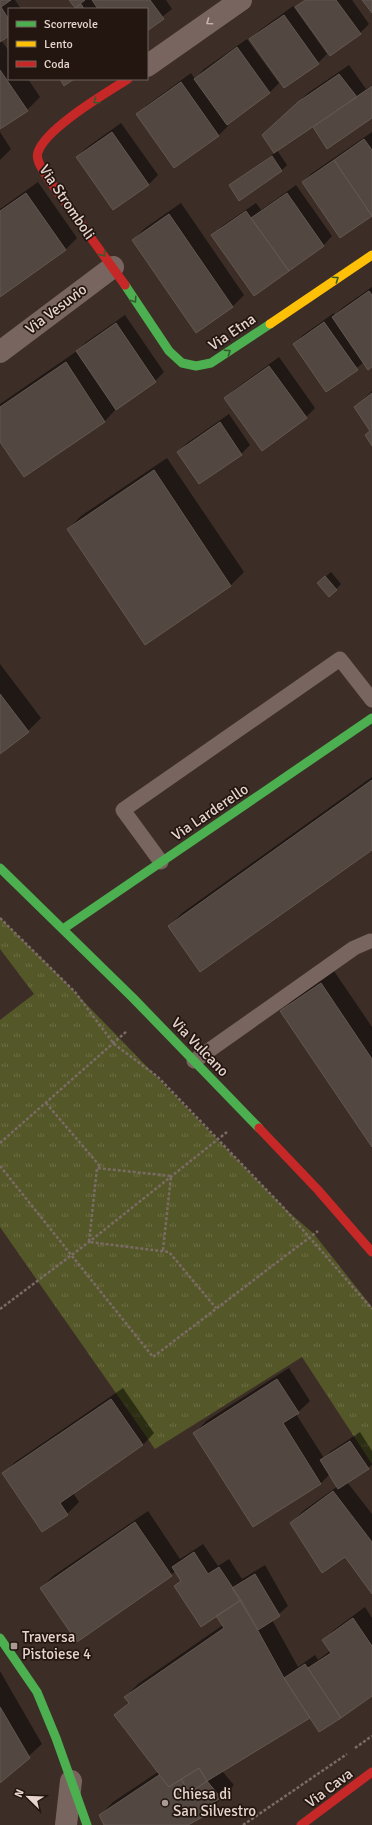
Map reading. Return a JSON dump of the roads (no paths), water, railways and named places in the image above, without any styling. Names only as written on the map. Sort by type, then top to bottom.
[{"type":"street","points":[[148,65],[241,0]]},
{"type":"street","name":"Via Stromboli","points":[[113,267],[46,177],[39,162],[38,152],[42,142],[58,128],[127,80]]},
{"type":"street","name":"Via Etna","points":[[113,267],[169,351],[182,363],[196,366],[211,363],[372,255]]},
{"type":"street","name":"Via Vesuvio","points":[[0,352],[113,267]]},
{"type":"street","name":"Via Larderello","points":[[63,929],[372,718]]},
{"type":"street","name":"Via Vulcano","points":[[0,868],[24,894],[63,929],[147,1012],[246,1114],[340,1213],[372,1252]]},
{"type":"street","points":[[0,1638],[37,1692],[56,1738],[87,1825]]},
{"type":"street","name":"Via Cava","points":[[301,1825],[372,1772]]},
{"type":"street","points":[[66,1825],[71,1781]]},
{"type":"lane","points":[[161,862],[123,810],[340,659],[372,700]]},
{"type":"lane","points":[[194,1061],[354,948],[370,941]]},
{"type":"place","name":"Traversa Pistoiese 4","points":[[14,1646]]},
{"type":"place","name":"Chiesa di San Silvestro","points":[[165,1803]]}]
